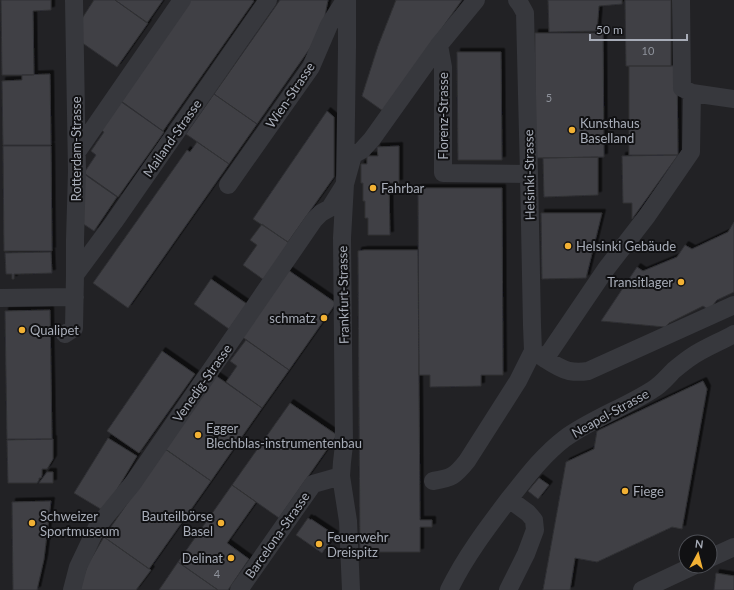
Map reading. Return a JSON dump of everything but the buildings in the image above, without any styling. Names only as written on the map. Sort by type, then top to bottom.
[{"type":"street","points":[[77,152],[182,0]]},
{"type":"street","name":"Mailand-Strasse","points":[[76,275],[268,0]]},
{"type":"street","name":"Frankfurt-Strasse","points":[[346,0],[347,48],[345,184],[342,238],[344,445],[341,476],[348,522],[351,590]]},
{"type":"street","name":"Wien-Strasse","points":[[228,185],[311,68],[329,25],[346,0]]},
{"type":"street","name":"Florenz-Strasse","points":[[345,184],[353,155],[362,150],[372,139],[439,45],[476,0]]},
{"type":"street","name":"Helsinki-Strasse","points":[[517,0],[524,13],[529,174],[531,317],[540,355]]},
{"type":"street","points":[[681,0],[682,88],[692,93],[734,99]]},
{"type":"street","name":"Rotterdam-Strasse","points":[[65,334],[74,328],[76,275],[75,240],[78,4]]},
{"type":"street","name":"Florenz-Strasse","points":[[439,45],[443,67],[443,174],[529,174]]},
{"type":"street","points":[[433,481],[446,479],[457,473],[467,461],[518,381],[648,216],[691,152],[692,93]]},
{"type":"street","name":"Venedig-Strasse","points":[[72,590],[78,566],[97,527],[133,483],[314,220],[321,213],[330,208],[345,184]]},
{"type":"street","points":[[0,298],[75,297]]},
{"type":"street","points":[[540,355],[558,367],[568,371],[588,371],[734,305]]},
{"type":"street","name":"Neapel-Strasse","points":[[449,590],[454,579],[488,526],[532,470],[545,456],[564,439],[597,419],[652,391],[662,384],[674,370],[692,357],[734,334]]},
{"type":"street","name":"Barcelona-Strasse","points":[[238,590],[313,484],[341,476]]},
{"type":"street","points":[[508,590],[526,554],[535,530],[534,520],[528,513],[509,499]]},
{"type":"street","points":[[718,554],[734,547]]},
{"type":"street","points":[[642,590],[678,573]]},
{"type":"shaded area","points":[[0,0],[734,0],[734,590],[0,590]]},
{"type":"place","name":"Kunsthaus Baselland","points":[[572,130]]},
{"type":"place","name":"Fahrbar","points":[[373,188]]},
{"type":"place","name":"Helsinki Gebäude","points":[[568,246]]},
{"type":"place","name":"Transitlager","points":[[681,282]]},
{"type":"place","name":"schmatz","points":[[324,318]]},
{"type":"place","name":"Qualipet","points":[[22,330]]},
{"type":"place","name":"Egger Blechblas-instrumentenbau","points":[[198,435]]},
{"type":"place","name":"Fiege","points":[[625,491]]},
{"type":"place","name":"Schweizer Sportmuseum","points":[[32,523]]},
{"type":"place","name":"Bauteilbörse Basel","points":[[221,523]]},
{"type":"place","name":"Feuerwehr Dreispitz","points":[[319,544]]},
{"type":"place","name":"Delinat","points":[[231,558]]}]
